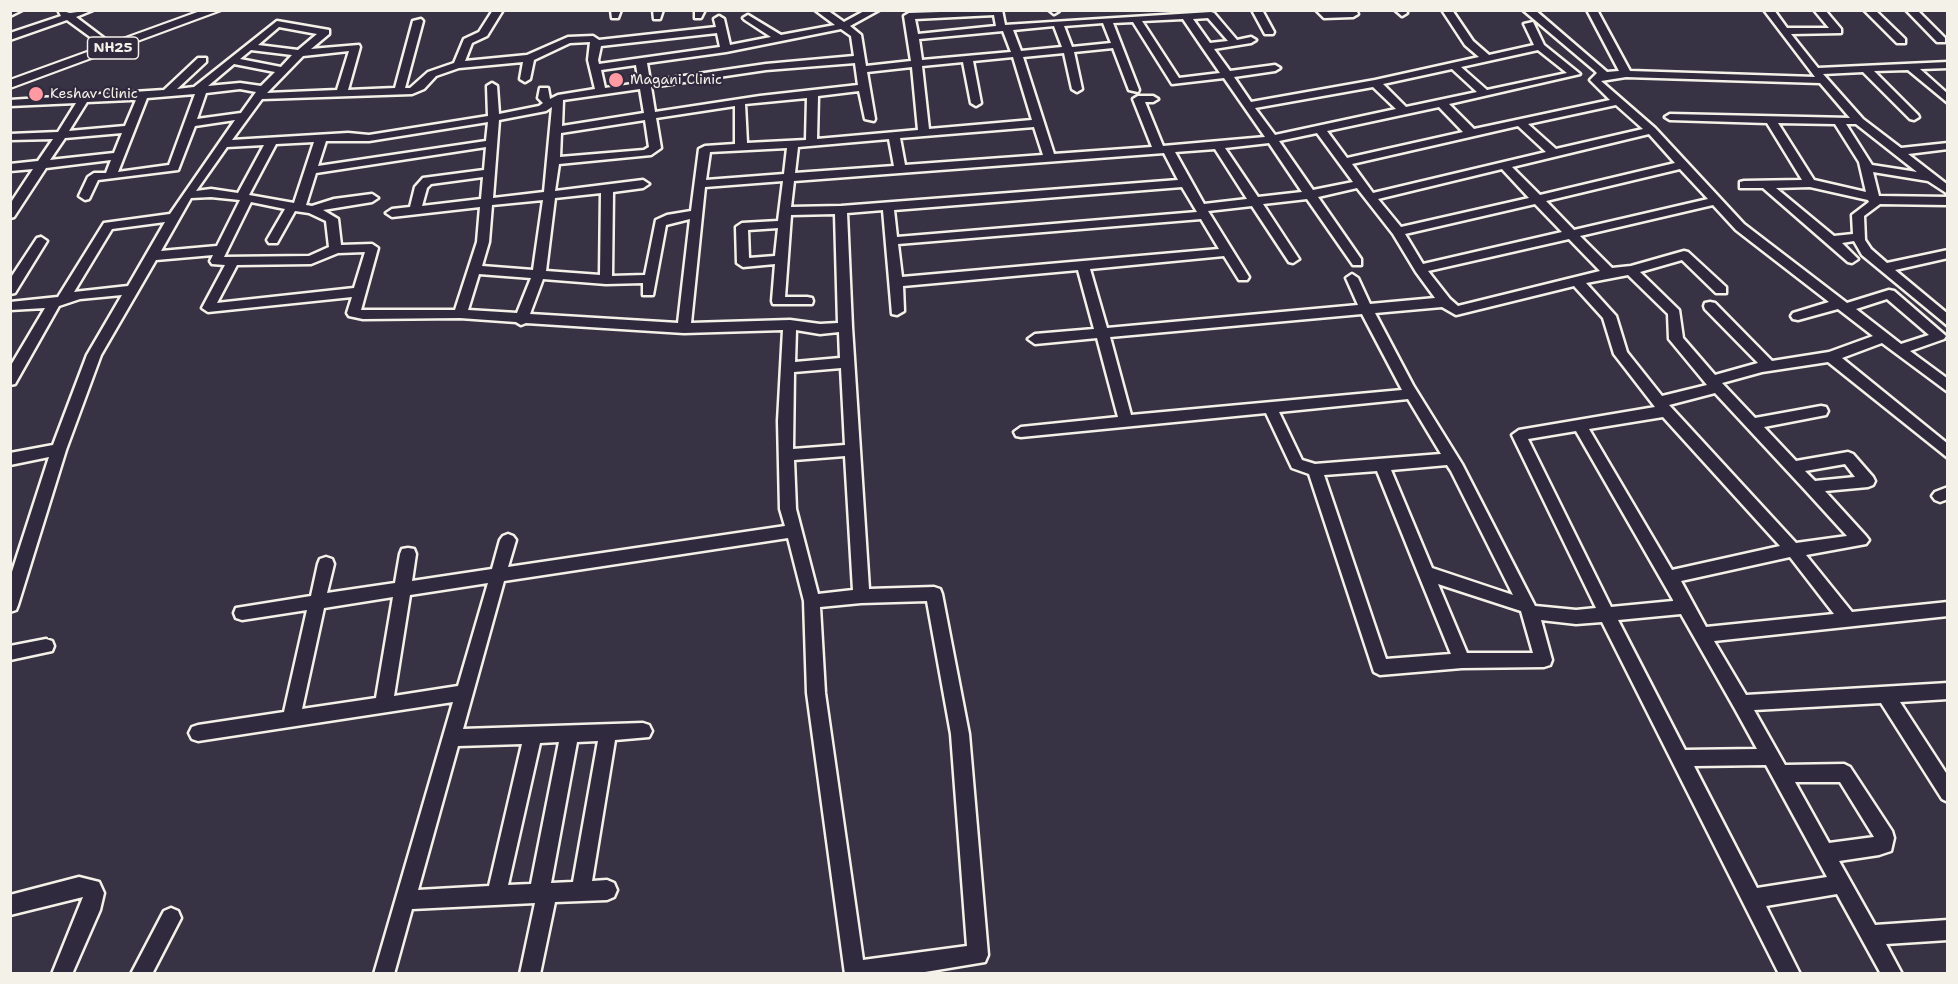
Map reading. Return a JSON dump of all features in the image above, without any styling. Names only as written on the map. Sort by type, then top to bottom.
[{"type":"main road","name":"NH25","points":[[10,79],[203,10]]},
{"type":"main road","name":"NH25","points":[[10,84],[215,10]]},
{"type":"street","points":[[10,13],[18,10]]},
{"type":"street","points":[[10,37],[64,14],[88,10]]},
{"type":"street","points":[[458,65],[468,41],[483,34],[498,10]]},
{"type":"street","points":[[820,10],[856,35],[870,119]]},
{"type":"street","points":[[597,67],[726,50],[780,39],[843,26],[874,10]]},
{"type":"street","points":[[1257,10],[1269,32]]},
{"type":"street","points":[[1322,10],[1324,15],[1354,16]]},
{"type":"street","points":[[1447,10],[1469,43],[1487,59]]},
{"type":"street","points":[[1528,10],[1598,68],[1612,76]]},
{"type":"street","points":[[1592,10],[1612,76],[1617,102],[1651,130],[1740,227],[1795,271],[1885,336],[1947,387]]},
{"type":"street","points":[[1769,10],[1819,76],[1859,121],[1947,191]]},
{"type":"street","points":[[1784,31],[1837,31],[1819,10]]},
{"type":"street","points":[[1869,10],[1901,41]]},
{"type":"street","points":[[1911,10],[1941,40]]},
{"type":"street","points":[[924,132],[914,37],[908,13],[998,11],[1017,54],[1050,159]]},
{"type":"street","points":[[978,13],[981,30]]},
{"type":"street","points":[[64,14],[108,45]]},
{"type":"street","points":[[1055,15],[1068,50],[1077,89]]},
{"type":"street","points":[[224,144],[321,138],[365,138],[542,109],[554,101],[766,67],[917,64],[960,49],[981,30],[1004,28],[1055,15],[1107,20],[1211,15],[1235,43]]},
{"type":"street","points":[[1186,16],[1357,262]]},
{"type":"street","points":[[748,18],[780,39]]},
{"type":"street","points":[[1136,19],[1176,82],[1275,68]]},
{"type":"street","points":[[1107,20],[1134,90]]},
{"type":"street","points":[[399,92],[417,21]]},
{"type":"street","points":[[10,605],[59,450],[94,355],[187,195],[260,93],[300,52],[325,32],[277,24],[199,90],[174,168],[94,177],[85,196]]},
{"type":"street","points":[[596,43],[644,32],[720,24],[726,50]]},
{"type":"street","points":[[1529,24],[1540,47],[1575,74]]},
{"type":"street","points":[[914,37],[960,49],[1017,54],[1116,45]]},
{"type":"street","points":[[10,103],[143,96],[240,86],[260,93],[341,94],[412,91],[420,87],[432,74],[458,65],[529,58],[568,40],[593,39],[596,43]]},
{"type":"street","points":[[1207,47],[1251,40]]},
{"type":"street","points":[[596,43],[593,60],[597,67],[601,93]]},
{"type":"street","points":[[249,47],[300,52],[355,47],[341,94]]},
{"type":"street","points":[[1249,106],[1375,83],[1540,47]]},
{"type":"street","points":[[960,49],[976,103]]},
{"type":"street","points":[[525,79],[529,58]]},
{"type":"street","points":[[166,94],[202,60]]},
{"type":"street","points":[[232,61],[282,70]]},
{"type":"street","points":[[553,161],[647,153],[655,148],[641,61]]},
{"type":"street","points":[[700,184],[1218,146],[1272,139],[1575,74],[1819,76],[1866,69],[1947,65]]},
{"type":"street","points":[[1454,66],[1484,93]]},
{"type":"street","points":[[1911,67],[1946,96]]},
{"type":"street","points":[[1866,69],[1914,117]]},
{"type":"street","points":[[1375,83],[1403,111]]},
{"type":"street","points":[[460,314],[476,270],[489,200],[494,143],[492,86]]},
{"type":"street","points":[[556,130],[740,102],[864,87]]},
{"type":"street","points":[[544,90],[543,98],[554,101]]},
{"type":"street","points":[[811,142],[813,94]]},
{"type":"street","points":[[110,176],[143,96]]},
{"type":"street","points":[[10,214],[15,199],[40,166],[84,99]]},
{"type":"street","points":[[1153,99],[1138,99],[1164,150],[1243,277]]},
{"type":"street","points":[[521,320],[538,274],[556,130],[554,101]]},
{"type":"street","points":[[740,102],[741,147]]},
{"type":"street","points":[[1440,102],[1471,133]]},
{"type":"street","points":[[1346,162],[1617,102]]},
{"type":"street","points":[[190,123],[244,116]]},
{"type":"street","points":[[1670,117],[1859,121]]},
{"type":"street","points":[[1771,120],[1810,183]]},
{"type":"street","points":[[1838,121],[1868,168],[1875,202],[1858,215],[1858,237],[1866,252],[1946,320]]},
{"type":"street","points":[[1520,122],[1554,153]]},
{"type":"street","points":[[684,328],[705,149],[793,144],[1038,123]]},
{"type":"street","points":[[10,137],[129,129]]},
{"type":"street","points":[[1320,129],[1398,232],[1420,269],[1445,302],[1456,311],[1609,273],[1631,270],[1684,255],[1721,290]]},
{"type":"street","points":[[1370,197],[1651,130]]},
{"type":"street","points":[[409,157],[413,131]]},
{"type":"street","points":[[894,134],[900,169]]},
{"type":"street","points":[[273,240],[295,207],[311,170],[321,138]]},
{"type":"street","points":[[357,165],[365,138]]},
{"type":"street","points":[[271,141],[216,261],[232,263],[311,260],[336,249],[372,248],[353,310],[358,314],[460,314],[521,320],[684,328],[790,325],[820,329],[845,327]]},
{"type":"street","points":[[311,170],[494,143]]},
{"type":"street","points":[[793,144],[778,301],[807,301]]},
{"type":"street","points":[[1218,146],[1293,259]]},
{"type":"street","points":[[1900,152],[1947,146]]},
{"type":"street","points":[[10,168],[118,156]]},
{"type":"street","points":[[1504,165],[1609,273]]},
{"type":"street","points":[[1398,232],[1683,165]]},
{"type":"street","points":[[1868,168],[1931,178]]},
{"type":"street","points":[[415,209],[422,187],[427,181],[491,172]]},
{"type":"street","points":[[783,260],[743,263],[742,227],[841,210],[1185,183]]},
{"type":"street","points":[[1744,185],[1810,183],[1874,198],[1947,201]]},
{"type":"street","points":[[392,213],[489,200],[644,184]]},
{"type":"street","points":[[892,241],[1203,212],[1254,201],[1309,195],[1360,184]]},
{"type":"street","points":[[1765,184],[1852,259]]},
{"type":"street","points":[[606,280],[607,189]]},
{"type":"street","points":[[187,195],[211,194],[245,197],[312,210],[332,219],[332,235],[336,249]]},
{"type":"street","points":[[312,210],[334,203],[372,198]]},
{"type":"street","points":[[1420,269],[1715,201]]},
{"type":"street","points":[[888,206],[897,311]]},
{"type":"street","points":[[841,210],[845,327],[861,596]]},
{"type":"street","points":[[476,270],[606,280],[649,286],[660,223],[667,219],[696,214]]},
{"type":"street","points":[[10,380],[58,301],[108,226],[174,216]]},
{"type":"street","points":[[1831,240],[1858,237]]},
{"type":"street","points":[[10,290],[41,241]]},
{"type":"street","points":[[152,256],[221,250]]},
{"type":"street","points":[[896,282],[1228,252]]},
{"type":"street","points":[[1884,268],[1947,254]]},
{"type":"street","points":[[232,263],[208,308],[359,292]]},
{"type":"street","points":[[1083,265],[1126,421]]},
{"type":"street","points":[[1426,573],[1528,609],[1564,618],[1684,607],[1671,577],[1793,550],[1861,540],[1676,339],[1674,313],[1631,270]]},
{"type":"street","points":[[1315,470],[1380,667],[1462,661],[1544,660],[1528,609],[1452,459],[1411,394],[1352,278]]},
{"type":"street","points":[[1578,282],[1609,316],[1622,354],[1664,406],[1793,550],[1847,618]]},
{"type":"street","points":[[10,306],[58,301],[79,295],[133,290]]},
{"type":"street","points":[[1798,316],[1889,294],[1939,336],[1901,349]]},
{"type":"street","points":[[1035,339],[1445,302]]},
{"type":"street","points":[[1710,306],[1769,366]]},
{"type":"street","points":[[790,325],[786,455],[788,508],[812,601],[816,693],[855,972],[978,955],[960,734],[934,594],[861,596],[812,601]]},
{"type":"street","points":[[1790,974],[1606,613],[1520,435],[1580,425],[1664,406],[1715,384],[1769,366],[1831,357],[1885,336]]},
{"type":"street","points":[[1831,357],[1947,453]]},
{"type":"street","points":[[788,368],[847,362]]},
{"type":"street","points":[[1021,432],[1411,394]]},
{"type":"street","points":[[1270,407],[1297,464],[1315,470],[1452,459]]},
{"type":"street","points":[[1753,424],[1821,411]]},
{"type":"street","points":[[1580,425],[1741,703],[1892,974]]},
{"type":"street","points":[[10,459],[59,450]]},
{"type":"street","points":[[786,455],[853,450]]},
{"type":"street","points":[[1793,467],[1848,458],[1868,481],[1811,487]]},
{"type":"street","points":[[1382,465],[1462,661]]},
{"type":"street","points":[[242,613],[793,531]]},
{"type":"street","points":[[384,974],[508,540]]},
{"type":"street","points":[[384,705],[408,554]]},
{"type":"street","points":[[291,719],[326,564]]},
{"type":"street","points":[[1701,635],[1947,609]]},
{"type":"street","points":[[10,653],[46,646]]},
{"type":"street","points":[[1741,703],[1947,691]]},
{"type":"street","points":[[198,733],[464,693]]},
{"type":"street","points":[[1885,694],[1947,793]]},
{"type":"street","points":[[451,738],[643,731]]},
{"type":"street","points":[[581,892],[608,732]]},
{"type":"street","points":[[530,974],[570,734]]},
{"type":"street","points":[[496,896],[533,735]]},
{"type":"street","points":[[1681,758],[1771,757]]},
{"type":"street","points":[[1781,774],[1844,773],[1885,837],[1884,844],[1880,846],[1825,853]]},
{"type":"street","points":[[1752,899],[1842,884]]},
{"type":"street","points":[[10,905],[79,887],[92,889],[94,893],[90,910],[62,974]]},
{"type":"street","points":[[405,900],[606,890]]},
{"type":"street","points":[[141,974],[171,918]]},
{"type":"street","points":[[1870,935],[1947,930]]},
{"type":"place","name":"Magani Clinic","points":[[616,80]]},
{"type":"place","name":"Keshav Clinic","points":[[36,94]]}]
